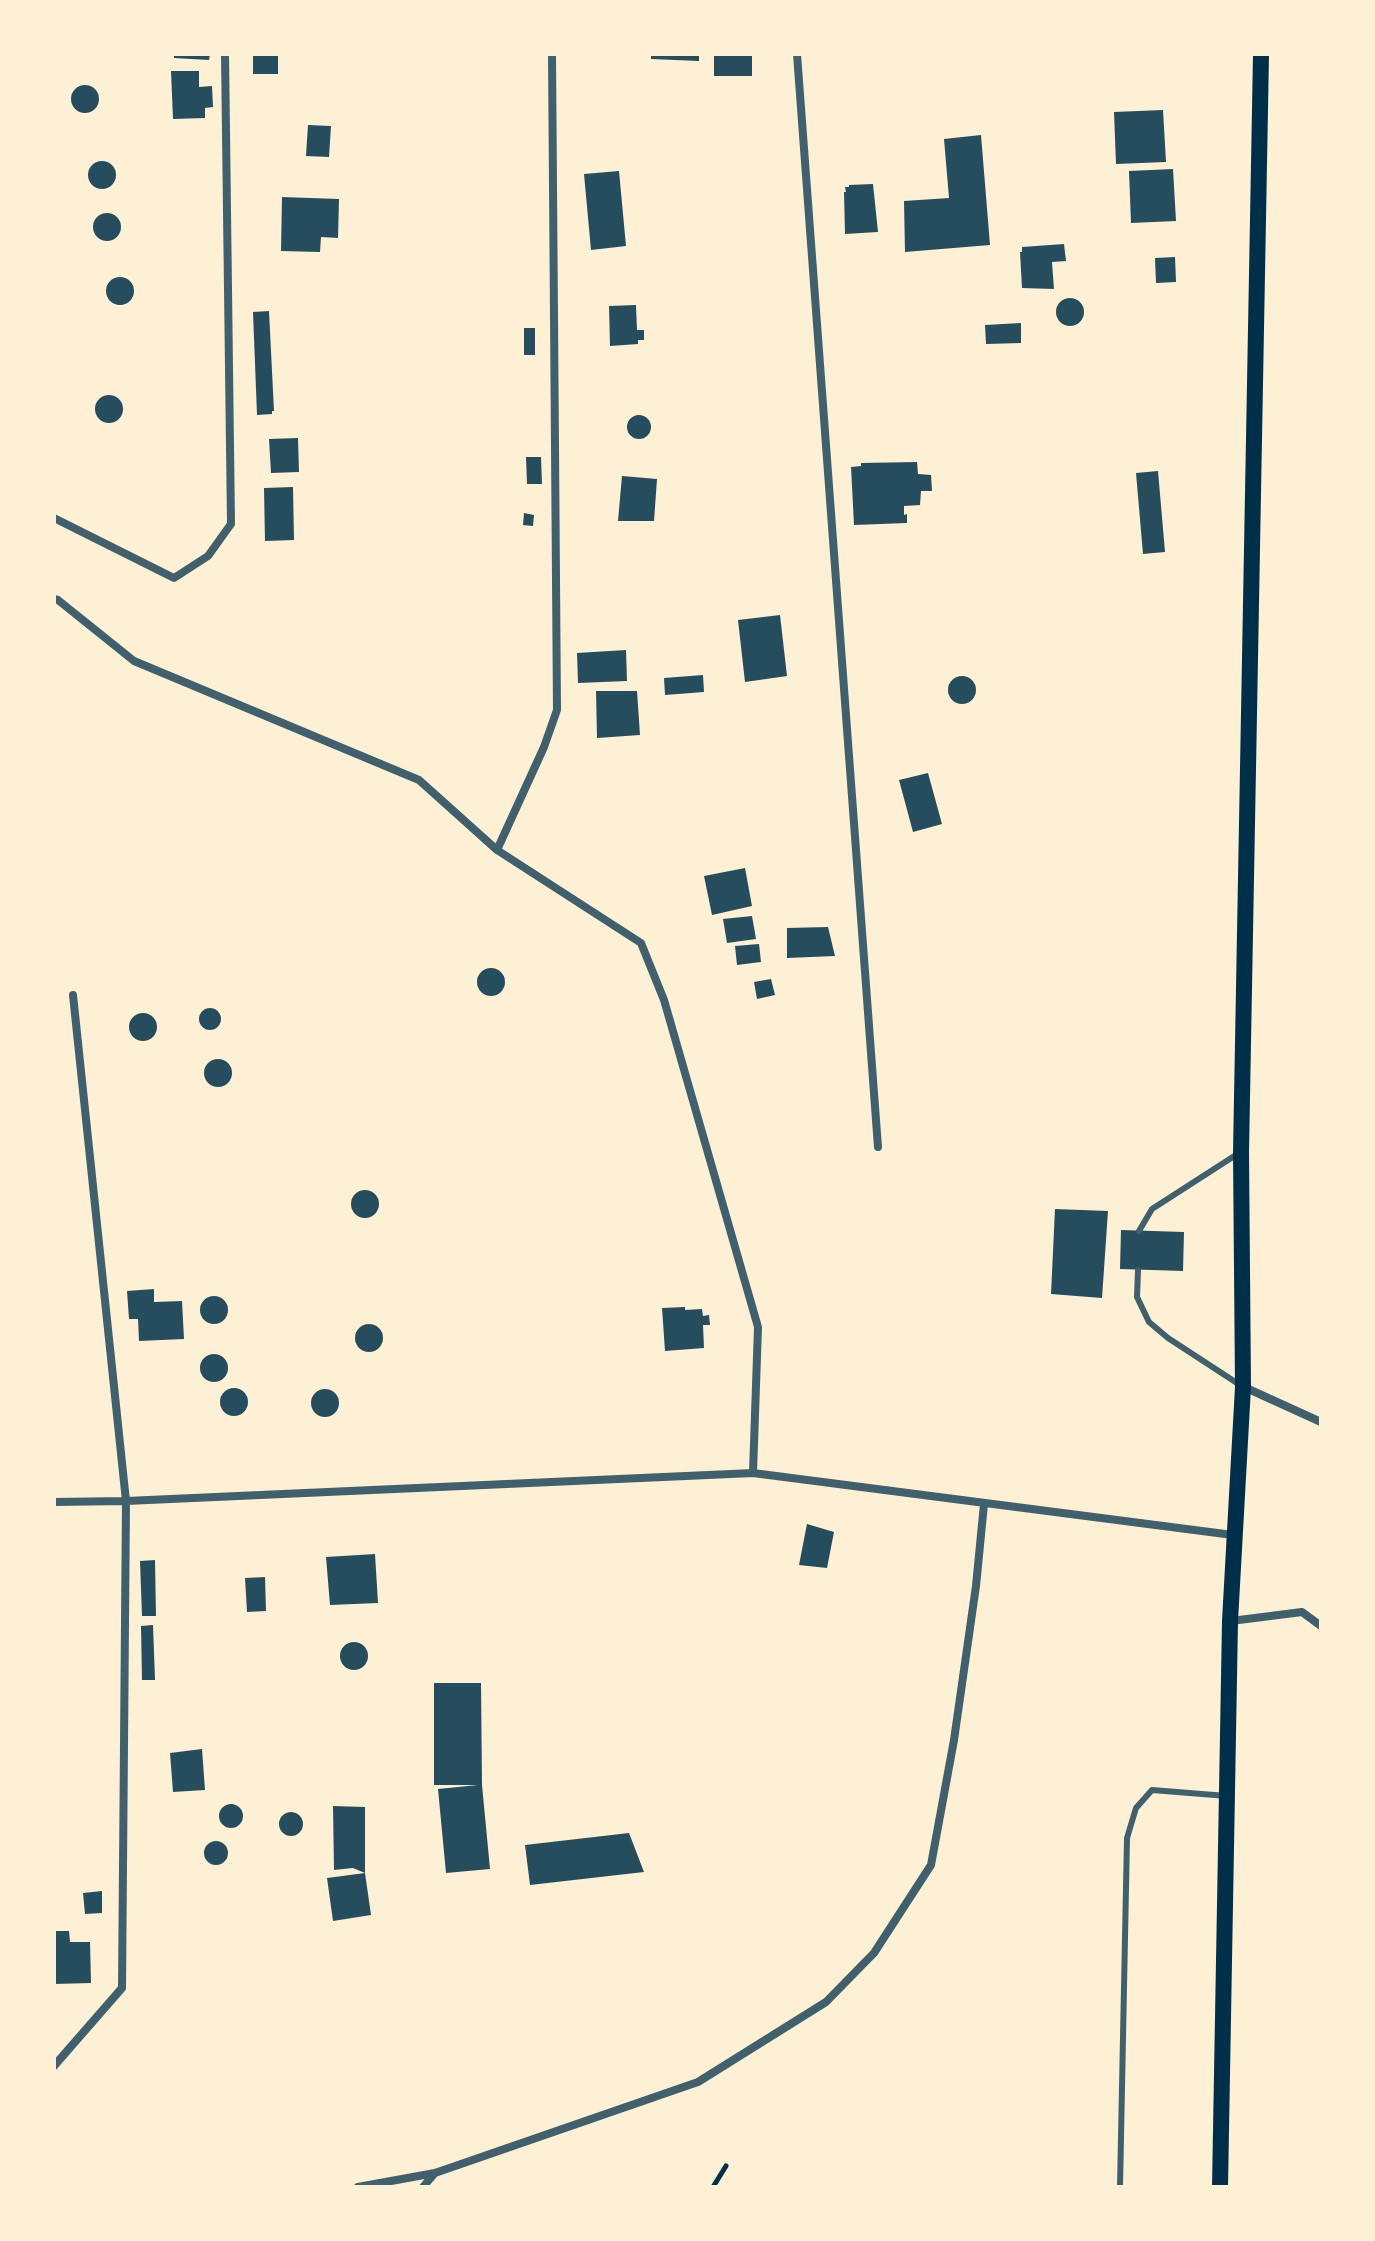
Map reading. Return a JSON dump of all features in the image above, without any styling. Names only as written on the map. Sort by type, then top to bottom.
[{"type":"main road","points":[[1220,2187],[1230,1621],[1243,1387],[1241,1152],[1261,54]]},
{"type":"street","points":[[54,518],[174,578],[208,556],[231,524],[225,54]]},
{"type":"street","points":[[497,850],[544,747],[557,710],[552,54]]},
{"type":"street","points":[[797,54],[878,1147]]},
{"type":"street","points":[[54,599],[134,661],[419,780],[497,850],[641,943],[664,1000],[758,1327],[753,1473]]},
{"type":"street","points":[[54,2066],[122,1988],[126,1501],[73,995]]},
{"type":"street","points":[[1243,1387],[1321,1422]]},
{"type":"street","points":[[54,1502],[753,1473],[1233,1535]]},
{"type":"street","points":[[358,2187],[435,2173],[698,2082],[826,2002],[874,1953],[931,1865],[954,1740],[976,1586],[984,1504]]},
{"type":"street","points":[[1230,1621],[1302,1612],[1321,1626]]},
{"type":"street","points":[[423,2187],[435,2173]]},
{"type":"lane","points":[[1139,1231],[1152,1209],[1241,1152]]},
{"type":"lane","points":[[1138,1270],[1137,1297],[1149,1322],[1243,1387]]},
{"type":"lane","points":[[1120,2187],[1127,1838],[1136,1808],[1152,1790],[1227,1796]]},
{"type":"path","points":[[713,2187],[726,2166]]},
{"type":"building","points":[[174,54],[210,54],[209,60],[174,58]]},
{"type":"building","points":[[253,54],[278,54],[278,74],[253,74]]},
{"type":"building","points":[[651,54],[699,54],[699,61],[651,59]]},
{"type":"building","points":[[714,54],[752,54],[752,76],[714,76]]},
{"type":"building","points":[[171,71],[199,71],[199,87],[212,86],[213,107],[205,108],[205,118],[173,119]]},
{"type":"building","points":[[85,85],[95,89],[99,99],[95,109],[85,113],[75,109],[71,99],[75,89]]},
{"type":"building","points":[[1163,110],[1166,162],[1116,164],[1114,112]]},
{"type":"building","points":[[308,125],[331,126],[329,157],[306,156]]},
{"type":"building","points":[[981,135],[990,245],[905,252],[904,201],[949,198],[944,139]]},
{"type":"building","points":[[102,161],[112,165],[116,175],[112,185],[102,189],[92,185],[88,175],[92,165]]},
{"type":"building","points":[[1173,169],[1176,221],[1131,223],[1129,171]]},
{"type":"building","points":[[619,171],[626,246],[591,250],[584,174]]},
{"type":"building","points":[[873,184],[878,232],[845,234],[845,187]]},
{"type":"building","points":[[282,197],[339,199],[338,238],[321,237],[320,252],[281,251]]},
{"type":"building","points":[[107,213],[117,217],[121,227],[117,237],[107,241],[97,237],[93,227],[97,217]]},
{"type":"building","points":[[1064,244],[1066,261],[1052,262],[1054,289],[1022,288],[1022,247]]},
{"type":"building","points":[[1175,257],[1176,282],[1156,283],[1155,258]]},
{"type":"building","points":[[120,277],[130,281],[134,291],[130,301],[120,305],[110,301],[106,291],[110,281]]},
{"type":"building","points":[[1070,298],[1080,302],[1084,312],[1080,322],[1070,326],[1060,322],[1056,312],[1060,302]]},
{"type":"building","points":[[636,305],[637,330],[644,330],[644,340],[638,340],[638,344],[610,346],[609,306]]},
{"type":"building","points":[[269,311],[274,411],[272,414],[257,415],[253,312]]},
{"type":"building","points":[[1021,323],[1021,343],[986,344],[985,325]]},
{"type":"building","points":[[524,328],[535,328],[535,355],[524,355]]},
{"type":"building","points":[[109,395],[119,399],[123,409],[119,419],[109,423],[99,419],[95,409],[99,399]]},
{"type":"building","points":[[634,415],[644,415],[651,422],[651,432],[644,439],[634,439],[627,432],[627,422]]},
{"type":"building","points":[[298,438],[299,472],[271,473],[269,439]]},
{"type":"building","points":[[526,457],[541,457],[542,484],[527,484]]},
{"type":"building","points":[[917,462],[918,474],[931,475],[932,491],[921,491],[920,505],[904,506],[907,523],[854,525],[851,467],[861,466],[861,463]]},
{"type":"building","points":[[1158,471],[1165,552],[1143,554],[1136,473]]},
{"type":"building","points":[[622,476],[657,479],[654,521],[618,521]]},
{"type":"building","points":[[293,487],[294,540],[265,541],[264,488]]},
{"type":"building","points":[[524,513],[534,515],[533,526],[523,525]]},
{"type":"building","points":[[780,615],[787,676],[745,682],[738,620]]},
{"type":"building","points":[[626,650],[627,681],[578,683],[577,653]]},
{"type":"building","points":[[703,675],[704,692],[665,695],[664,678]]},
{"type":"building","points":[[962,676],[972,680],[976,690],[972,700],[962,704],[952,700],[948,690],[952,680]]},
{"type":"building","points":[[596,691],[637,691],[640,735],[597,738]]},
{"type":"building","points":[[928,773],[942,824],[913,832],[899,780]]},
{"type":"building","points":[[745,868],[752,906],[712,915],[704,876]]},
{"type":"building","points":[[752,916],[756,939],[727,943],[723,919]]},
{"type":"building","points":[[828,927],[835,956],[787,958],[787,928]]},
{"type":"building","points":[[759,944],[761,962],[737,965],[735,946]]},
{"type":"building","points":[[491,968],[501,972],[505,982],[501,992],[491,996],[481,992],[477,982],[481,972]]},
{"type":"building","points":[[771,979],[775,995],[757,999],[754,982]]},
{"type":"building","points":[[210,1008],[218,1011],[221,1019],[218,1027],[210,1030],[202,1027],[199,1019],[202,1011]]},
{"type":"building","points":[[143,1013],[153,1017],[157,1027],[153,1037],[143,1041],[133,1037],[129,1027],[133,1017]]},
{"type":"building","points":[[218,1059],[228,1063],[232,1073],[228,1083],[218,1087],[208,1083],[204,1073],[208,1063]]},
{"type":"building","points":[[365,1190],[375,1194],[379,1204],[375,1214],[365,1218],[355,1214],[351,1204],[355,1194]]},
{"type":"building","points":[[1055,1209],[1108,1211],[1102,1298],[1051,1294]]},
{"type":"building","points":[[1121,1230],[1184,1232],[1183,1271],[1120,1269]]},
{"type":"building","points":[[154,1289],[154,1302],[182,1301],[184,1339],[139,1341],[138,1319],[129,1319],[127,1291]]},
{"type":"building","points":[[214,1296],[224,1300],[228,1310],[224,1320],[214,1324],[204,1320],[200,1310],[204,1300]]},
{"type":"building","points":[[685,1307],[685,1310],[702,1309],[703,1316],[709,1315],[710,1325],[703,1325],[704,1348],[665,1351],[662,1308]]},
{"type":"building","points":[[369,1324],[379,1328],[383,1338],[379,1348],[369,1352],[359,1348],[355,1338],[359,1328]]},
{"type":"building","points":[[214,1354],[224,1358],[228,1368],[224,1378],[214,1382],[204,1378],[200,1368],[204,1358]]},
{"type":"building","points":[[234,1388],[244,1392],[248,1402],[244,1412],[234,1416],[224,1412],[220,1402],[224,1392]]},
{"type":"building","points":[[325,1389],[335,1393],[339,1403],[335,1413],[325,1417],[315,1413],[311,1403],[315,1393]]},
{"type":"building","points":[[807,1524],[834,1532],[827,1568],[799,1565]]},
{"type":"building","points":[[375,1554],[378,1603],[330,1605],[326,1557]]},
{"type":"building","points":[[155,1560],[156,1616],[142,1616],[140,1561]]},
{"type":"building","points":[[265,1577],[266,1611],[247,1612],[245,1578]]},
{"type":"building","points":[[153,1625],[155,1680],[142,1680],[141,1626]]},
{"type":"building","points":[[354,1642],[364,1646],[368,1656],[364,1666],[354,1670],[344,1666],[340,1656],[344,1646]]},
{"type":"building","points":[[434,1683],[481,1683],[482,1785],[490,1869],[446,1873],[438,1789],[478,1785],[434,1785]]},
{"type":"building","points":[[202,1749],[205,1790],[173,1792],[170,1753]]},
{"type":"building","points":[[231,1804],[242,1811],[243,1816],[236,1827],[231,1828],[220,1821],[219,1816],[226,1805]]},
{"type":"building","points":[[333,1806],[365,1807],[365,1873],[353,1868],[334,1870]]},
{"type":"building","points":[[291,1812],[302,1819],[303,1824],[296,1835],[291,1836],[280,1829],[279,1824],[286,1813]]},
{"type":"building","points":[[629,1833],[644,1872],[530,1885],[525,1845]]},
{"type":"building","points":[[216,1841],[227,1848],[228,1853],[221,1864],[216,1865],[205,1858],[204,1853],[211,1842]]},
{"type":"building","points":[[365,1873],[371,1915],[333,1921],[327,1878]]},
{"type":"building","points":[[102,1891],[102,1913],[85,1914],[83,1893]]},
{"type":"building","points":[[54,1931],[69,1931],[70,1942],[90,1942],[91,1983],[54,1984]]}]
